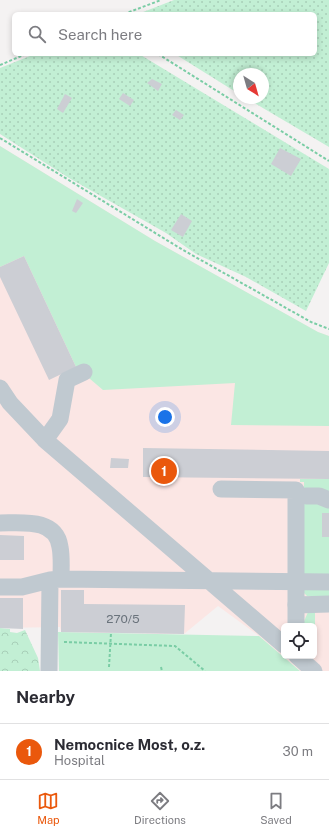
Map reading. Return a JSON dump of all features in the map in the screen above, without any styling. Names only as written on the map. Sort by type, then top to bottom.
[{"type":"lane","points":[[45,440],[60,419],[67,380],[84,372]]},
{"type":"lane","points":[[0,388],[10,403],[45,440],[281,642]]},
{"type":"lane","points":[[221,488],[296,490],[296,623]]},
{"type":"lane","points":[[306,496],[319,496],[329,500]]},
{"type":"lane","points":[[0,523],[38,524],[53,531],[60,546],[55,579],[49,671]]},
{"type":"lane","points":[[0,587],[22,587],[55,579],[207,579],[329,582]]},
{"type":"lane","points":[[296,605],[329,604]]},
{"type":"lane","points":[[300,659],[314,671]]},
{"type":"path","points":[[129,12],[161,0]]},
{"type":"path","points":[[0,65],[21,56]]},
{"type":"path","points":[[161,56],[329,161]]},
{"type":"path","points":[[0,138],[183,250],[311,322],[329,329]]},
{"type":"path","points":[[109,667],[112,633]]},
{"type":"path","points":[[60,642],[175,646],[205,671]]},
{"type":"path","points":[[161,667],[162,671]]},
{"type":"shaded area","points":[[0,146],[155,241],[318,332],[329,336],[329,671],[300,671],[286,659],[317,659],[317,623],[281,623],[281,655],[259,636],[218,606],[184,634],[61,632],[60,627],[0,628]]},
{"type":"green space","points":[[174,0],[329,0],[329,147],[256,104],[269,104],[269,68],[233,68],[233,90],[178,56],[317,56],[317,12],[143,12]]},
{"type":"green space","points":[[30,56],[142,56],[329,169],[329,263],[306,311],[246,277],[196,254],[166,233],[69,178],[0,134],[0,68]]},
{"type":"green space","points":[[0,146],[155,241],[318,332],[329,336],[329,426],[231,425],[235,383],[103,390],[76,367],[24,256],[0,267]]},
{"type":"green space","points":[[300,479],[329,479],[329,596],[307,596],[303,592],[304,482],[300,482]]},
{"type":"green space","points":[[315,610],[315,623],[303,623],[308,612]]},
{"type":"green space","points":[[0,628],[10,629],[10,632],[17,633],[25,630],[38,658],[40,671],[0,671]]},
{"type":"green space","points":[[58,632],[259,636],[281,655],[281,659],[286,659],[300,671],[59,671]]},
{"type":"building","points":[[152,79],[162,84],[158,91],[147,83]]},
{"type":"building","points":[[123,93],[134,100],[130,106],[119,99]]},
{"type":"building","points":[[65,94],[72,98],[63,113],[57,109]]},
{"type":"building","points":[[176,110],[184,115],[180,120],[172,115]]},
{"type":"building","points":[[280,148],[301,159],[291,176],[271,164]]},
{"type":"building","points":[[77,199],[83,203],[76,213],[72,211]]},
{"type":"building","points":[[181,214],[192,221],[183,237],[171,230]]},
{"type":"building","points":[[24,256],[76,367],[49,380],[0,277],[0,267]]},
{"type":"building","points":[[143,448],[329,451],[329,479],[143,477]]},
{"type":"building","points":[[111,458],[129,459],[128,468],[110,468]]},
{"type":"building","points":[[322,513],[329,513],[329,537],[322,537]]},
{"type":"building","points":[[0,535],[24,536],[24,560],[0,560]]},
{"type":"building","points":[[61,590],[84,590],[84,604],[185,605],[184,634],[61,632]]},
{"type":"building","points":[[0,598],[23,598],[23,629],[0,628]]},
{"type":"place","name":"Nemocnice Most, o.z.","points":[[164,471]]}]
